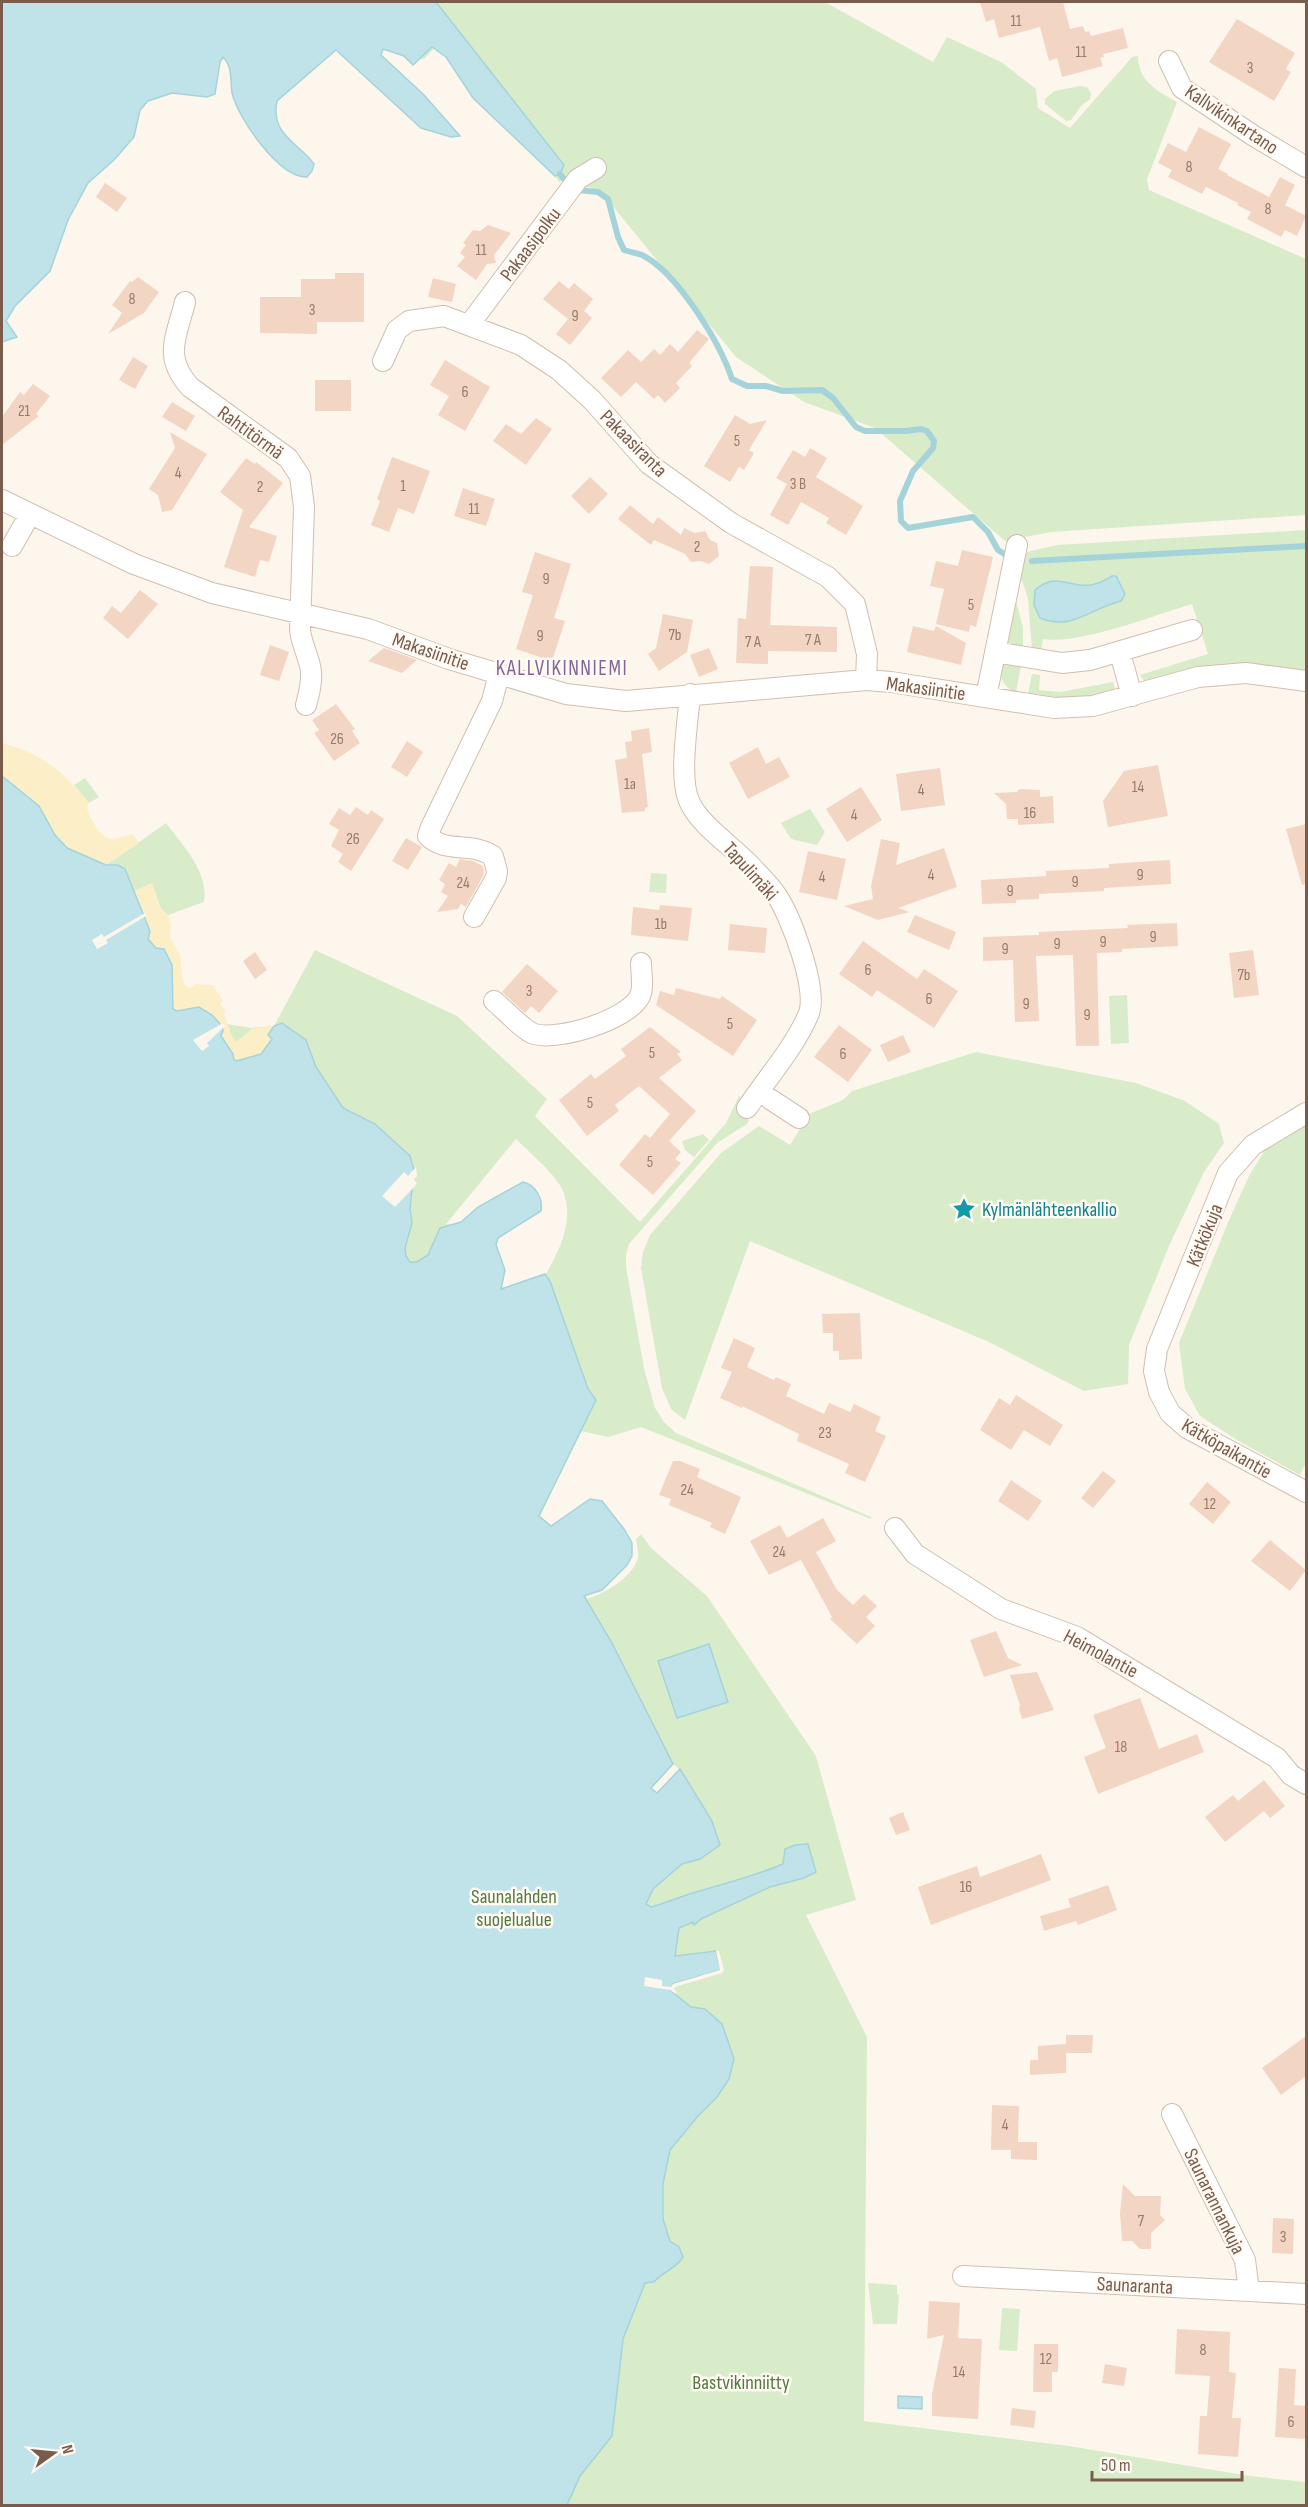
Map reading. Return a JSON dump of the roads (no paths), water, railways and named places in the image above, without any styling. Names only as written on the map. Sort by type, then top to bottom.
[{"type":"street","name":"Kallvikinkartano","points":[[1169,61],[1182,88],[1306,167]]},
{"type":"street","name":"Pakaasipolku","points":[[469,325],[579,179],[596,168]]},
{"type":"street","name":"Rahtitörmä","points":[[185,303],[172,352],[178,374],[190,387],[288,458],[300,476],[304,507],[299,612],[301,644],[311,671],[311,685],[306,705]]},
{"type":"street","name":"Pakaasiranta","points":[[383,361],[398,330],[409,321],[444,316],[521,345],[559,370],[592,400],[655,469],[731,523],[828,577],[855,604],[867,654],[867,681]]},
{"type":"street","name":"Makasiinitie","points":[[2,500],[134,564],[212,593],[368,629],[499,674],[566,694],[626,701],[867,681],[891,682],[1054,708],[1092,706],[1197,677],[1246,673],[1306,681]]},
{"type":"street","points":[[12,546],[30,514]]},
{"type":"street","name":"Makasiinitie","points":[[987,697],[1017,544]]},
{"type":"street","points":[[995,652],[1025,659],[1062,663],[1090,660],[1192,630]]},
{"type":"street","points":[[1120,653],[1132,696]]},
{"type":"street","points":[[474,917],[496,878],[493,856],[482,849],[442,845],[429,836],[431,827],[492,701],[499,674]]},
{"type":"street","name":"Tapulimäki","points":[[690,694],[685,783],[690,803],[706,824],[750,865],[778,897],[808,971],[812,994],[810,1011],[796,1037],[747,1108]]},
{"type":"street","points":[[494,1001],[531,1033],[550,1036],[585,1028],[616,1016],[633,1005],[641,994],[641,963]]},
{"type":"street","points":[[770,1099],[799,1118]]},
{"type":"street","name":"Kätkökuja","points":[[1159,1392],[1154,1371],[1157,1349],[1228,1173],[1253,1145],[1306,1113]]},
{"type":"street","name":"Kätköpaikantie","points":[[1159,1392],[1170,1413],[1187,1428],[1306,1492]]},
{"type":"street","name":"Heimolantie","points":[[895,1528],[915,1554],[1001,1609],[1077,1637],[1108,1654],[1277,1758],[1291,1775],[1306,1784]]},
{"type":"street","name":"Saunarannankuja","points":[[1172,2114],[1245,2260],[1249,2291]]},
{"type":"street","name":"Saunaranta","points":[[963,2276],[1306,2294]]},
{"type":"water","points":[[2,2],[436,2],[564,165],[560,174],[555,176],[473,98],[446,57],[432,47],[413,65],[404,56],[383,49],[381,55],[424,95],[460,136],[451,137],[421,128],[336,50],[277,101],[276,113],[282,130],[314,164],[307,177],[296,175],[284,168],[261,145],[242,117],[232,93],[230,69],[223,57],[220,62],[215,94],[207,97],[172,93],[148,101],[140,110],[134,137],[114,160],[88,183],[68,220],[50,271],[15,306],[6,321],[17,337],[2,342]]},
{"type":"water","points":[[1116,576],[1125,594],[1121,601],[1062,622],[1040,618],[1034,605],[1035,590],[1043,584],[1056,581],[1090,585]]},
{"type":"water","points":[[2,776],[39,806],[55,835],[67,848],[106,865],[118,865],[125,869],[150,931],[148,939],[156,948],[164,949],[172,965],[173,1009],[177,1011],[199,1007],[212,1015],[222,1026],[221,1036],[233,1054],[234,1060],[237,1061],[261,1054],[272,1039],[268,1035],[274,1026],[282,1023],[306,1040],[316,1067],[343,1108],[375,1124],[410,1156],[414,1170],[410,1209],[412,1223],[405,1248],[410,1262],[417,1262],[428,1255],[440,1228],[461,1222],[478,1207],[523,1182],[535,1189],[540,1197],[541,1211],[498,1238],[496,1245],[505,1270],[501,1289],[545,1274],[550,1281],[588,1389],[596,1400],[539,1516],[551,1526],[590,1499],[602,1501],[632,1543],[632,1556],[627,1565],[602,1590],[584,1596],[612,1643],[673,1764],[651,1788],[657,1793],[680,1769],[712,1821],[720,1845],[700,1859],[682,1864],[653,1889],[646,1904],[651,1907],[783,1864],[785,1849],[808,1844],[816,1872],[804,1878],[770,1887],[701,1919],[694,1925],[693,1922],[679,1928],[675,1956],[716,1951],[721,1970],[673,1984],[670,1990],[691,2007],[705,2009],[722,2024],[734,2059],[729,2079],[717,2097],[670,2150],[663,2184],[663,2219],[670,2241],[679,2247],[683,2257],[654,2282],[645,2283],[623,2339],[612,2436],[580,2476],[567,2505],[2,2505]]},
{"type":"water","points":[[709,1644],[728,1702],[677,1718],[658,1661]]},
{"type":"water","points":[[898,2396],[922,2397],[922,2409],[898,2408]]},
{"type":"waterway","points":[[560,174],[563,178]]},
{"type":"waterway","points":[[577,190],[598,192],[608,199],[618,237],[624,250],[642,255],[655,264],[683,292],[718,347],[732,379],[747,386],[766,386],[783,391],[822,390],[833,398],[856,427],[865,431],[921,429],[927,431],[934,441],[933,448],[913,471],[900,501],[901,521],[908,528],[973,517],[988,532],[998,550],[1006,555]]},
{"type":"waterway","points":[[1032,561],[1306,546]]},
{"type":"place","name":"Kylmänlähteenkallio","points":[[964,1209]]},
{"type":"district","name":"KALLVIKINNIEMI","points":[[562,668]]},
{"type":"park label","name":"Saunalahden suojelualue","points":[[514,1908]]},
{"type":"park label","name":"Bastvikinniitty","points":[[741,2382]]}]
